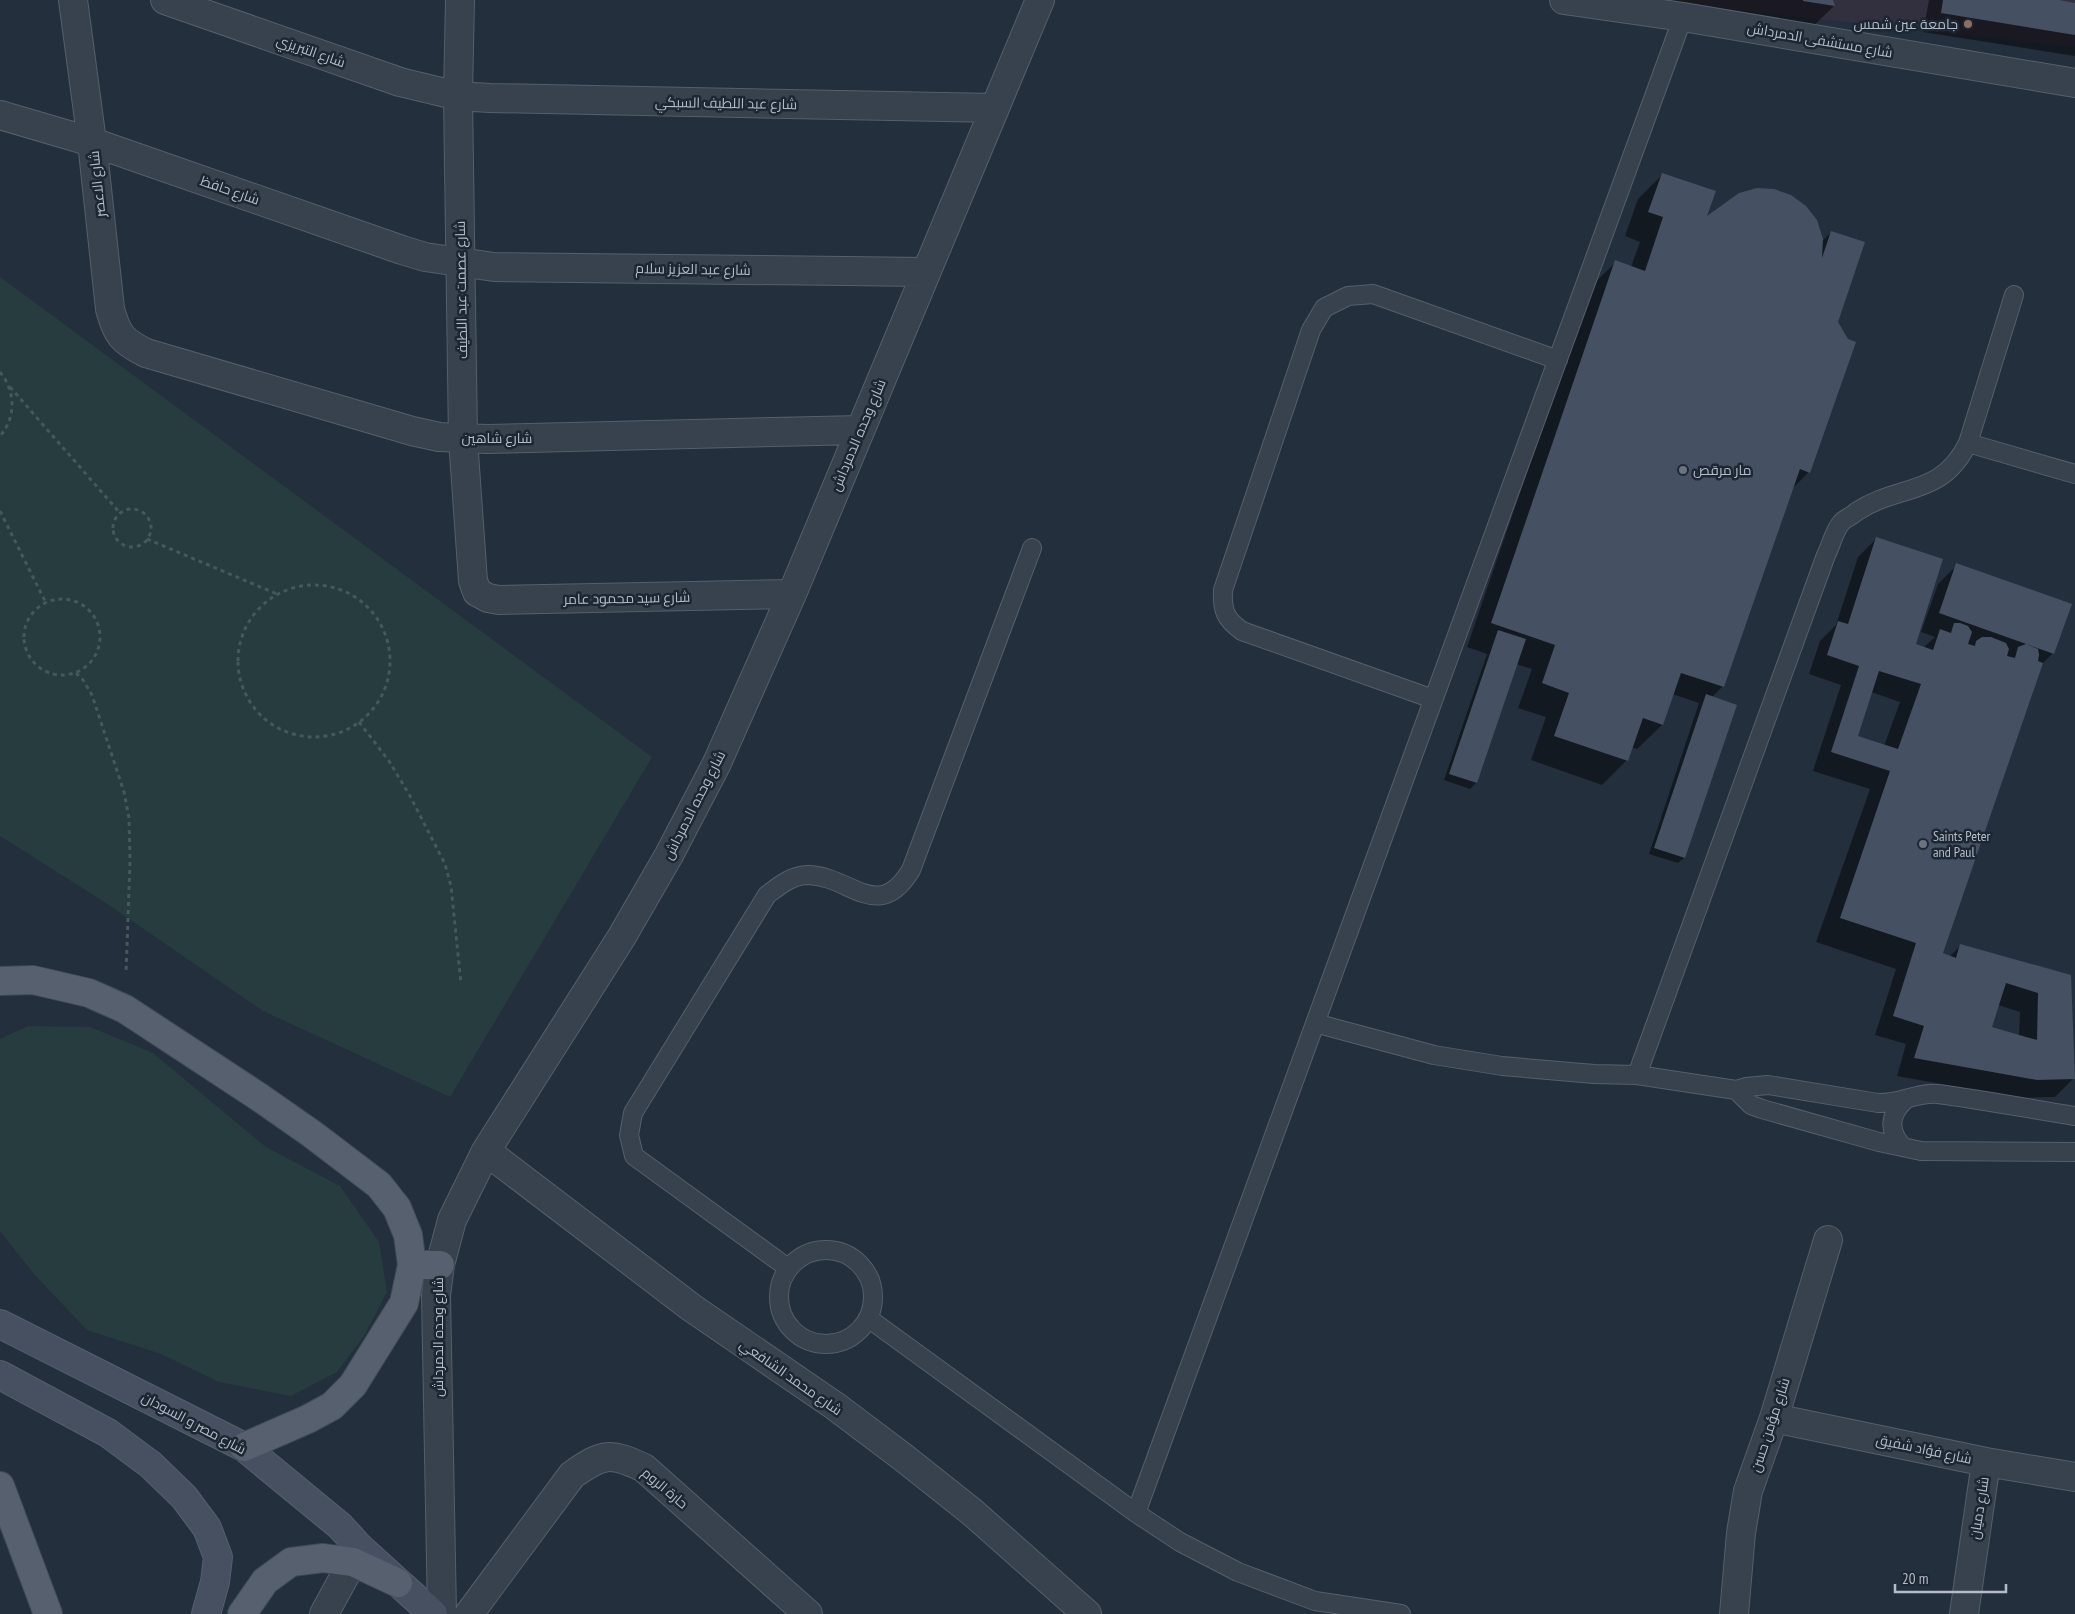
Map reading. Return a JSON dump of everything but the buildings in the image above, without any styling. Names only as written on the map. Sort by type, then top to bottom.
[{"type":"main road","points":[[0,981],[33,980],[89,993],[126,1009],[260,1097],[378,1185],[397,1208],[408,1236],[412,1265],[404,1304],[353,1385],[332,1406],[308,1419],[244,1447]]},
{"type":"main road","points":[[412,1265],[440,1265]]},
{"type":"main road","name":"شارع مصر و السودان","points":[[0,1324],[244,1447],[340,1526],[357,1555]]},
{"type":"main road","points":[[0,1374],[108,1433],[151,1465],[184,1497],[207,1528],[218,1557],[215,1582],[206,1614]]},
{"type":"main road","points":[[0,1486],[48,1614]]},
{"type":"main road","points":[[242,1614],[265,1582],[291,1562],[357,1555],[398,1583],[433,1614]]},
{"type":"street","name":"شارع الاعصر","points":[[73,0],[92,142],[110,309],[116,329],[129,344],[146,353]]},
{"type":"street","name":"شارع التبريزي","points":[[165,0],[400,82],[458,96]]},
{"type":"street","name":"شارع عصمت عبد اللطيف","points":[[460,0],[458,96],[463,439],[473,580]]},
{"type":"street","name":"شارع وحده الدمرداش","points":[[442,1614],[436,1295],[440,1265],[452,1220],[486,1151],[621,938],[669,854],[717,763],[792,594],[1040,0]]},
{"type":"street","name":"شارع مستشفى الدمرداش","points":[[1564,0],[1682,17],[2075,84]]},
{"type":"street","name":"شارع عبد اللطيف السبكي","points":[[458,96],[994,108]]},
{"type":"street","name":"شارع حافظ","points":[[0,115],[92,142],[402,250],[425,257],[460,263]]},
{"type":"street","name":"شارع عبد العزيز سلام","points":[[460,263],[494,267],[926,272]]},
{"type":"street","name":"شارع شاهين","points":[[146,353],[412,431],[439,437],[463,439],[860,430]]},
{"type":"street","name":"شارع سيد محمود عامر","points":[[473,580],[477,592],[488,598],[499,600],[792,594]]},
{"type":"street","name":"شارع محمد الشافعي","points":[[486,1151],[692,1308],[827,1401],[904,1458],[972,1512],[1087,1614]]},
{"type":"street","name":"شارع مؤمن حسن","points":[[1734,1614],[1740,1541],[1748,1491],[1774,1418],[1828,1240]]},
{"type":"street","name":"شارع فؤاد شفيق","points":[[1774,1418],[1986,1462],[2075,1477]]},
{"type":"street","name":"حارة الروم","points":[[469,1614],[572,1475],[594,1459],[620,1457],[644,1468],[808,1614]]},
{"type":"street","name":"شارع دميان","points":[[1964,1614],[1986,1462]]},
{"type":"street","points":[[324,1614],[357,1555]]},
{"type":"lane","points":[[1136,1514],[1682,17]]},
{"type":"lane","points":[[1433,699],[1242,631],[1232,624],[1222,608],[1223,590],[1312,330],[1324,308],[1348,296],[1373,294],[1558,360]]},
{"type":"lane","points":[[1638,1075],[1826,555],[1840,524],[1869,504],[1928,484],[1949,471],[1960,458],[1968,443],[2014,295]]},
{"type":"lane","points":[[1968,443],[2075,474]]},
{"type":"lane","points":[[788,1268],[634,1156],[629,1135],[633,1113],[767,895],[785,881],[807,875],[823,878],[872,896],[886,895],[901,886],[911,870],[1032,548]]},
{"type":"lane","points":[[1315,1023],[1434,1055],[1502,1066],[1594,1074],[1638,1075],[1736,1090],[1768,1084],[1878,1103],[1938,1094],[2075,1116]]},
{"type":"lane","points":[[1736,1090],[1751,1105],[1762,1109],[1903,1147],[1938,1152],[2075,1152]]},
{"type":"lane","points":[[1903,1147],[1896,1139],[1892,1129],[1892,1118],[1897,1108],[1905,1100]]},
{"type":"lane","points":[[824,1249],[838,1250],[850,1256],[861,1265],[869,1277],[872,1290],[872,1305],[868,1318],[860,1329],[848,1338],[835,1343],[814,1342],[795,1333],[786,1322],[780,1309],[781,1281],[788,1268],[810,1252],[824,1249]]},
{"type":"lane","points":[[868,1318],[1136,1514],[1180,1542],[1238,1572],[1314,1600],[1400,1614]]},
{"type":"path","points":[[0,372],[10,387],[120,513]]},
{"type":"path","points":[[0,436],[7,428],[13,404],[10,387]]},
{"type":"path","points":[[133,509],[144,514],[150,523],[150,534],[144,543],[134,547],[125,546],[117,540],[113,526],[120,513],[133,509]]},
{"type":"path","points":[[0,511],[46,603]]},
{"type":"path","points":[[147,539],[278,594]]},
{"type":"path","points":[[329,586],[360,600],[373,613],[383,630],[389,648],[390,664],[387,683],[377,704],[359,722],[338,733],[320,737],[298,736],[282,730],[269,722],[257,712],[247,697],[241,682],[238,665],[238,653],[242,638],[247,624],[256,612],[278,594],[295,587],[329,586]]},
{"type":"path","points":[[63,599],[75,602],[88,610],[95,618],[100,634],[97,651],[89,664],[76,673],[67,675],[52,674],[40,669],[32,661],[25,648],[26,623],[32,613],[46,603],[63,599]]},
{"type":"path","points":[[76,673],[83,680],[92,695],[124,792],[129,818],[130,861],[126,1009]]},
{"type":"path","points":[[359,722],[389,761],[410,796],[445,864],[450,886],[461,984]]},
{"type":"shaded area","name":"جامعة عين شمس","points":[[1646,0],[2075,0],[2075,47]]},
{"type":"green space","points":[[0,277],[652,757],[450,1097],[263,1011],[106,903],[0,836]]},
{"type":"green space","points":[[28,1026],[90,1027],[153,1053],[266,1147],[340,1186],[379,1242],[387,1292],[364,1336],[337,1372],[291,1396],[219,1382],[161,1354],[87,1330],[34,1274],[0,1231],[0,1039]]},
{"type":"place","name":"جامعة عين شمس","points":[[1968,24]]},
{"type":"place","name":"مار مرقص","points":[[1683,470]]},
{"type":"place","name":"Saints Peter and Paul","points":[[1923,844]]}]
